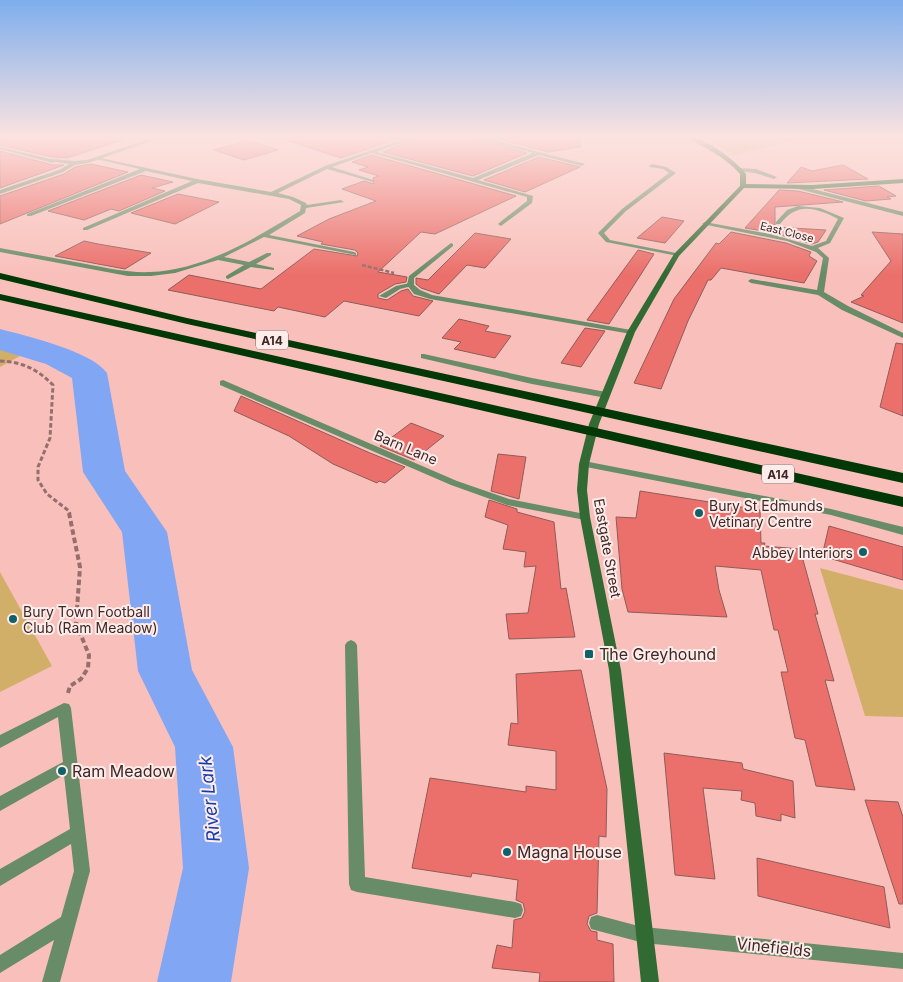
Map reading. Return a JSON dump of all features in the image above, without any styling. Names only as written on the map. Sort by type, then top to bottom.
[{"type":"highway","name":"A14","points":[[0,276],[187,321],[903,478]]},
{"type":"highway","name":"A14","points":[[0,297],[903,502]]},
{"type":"street","points":[[0,192],[30,182]]},
{"type":"street","points":[[29,215],[113,182]]},
{"type":"street","points":[[85,229],[195,182]]},
{"type":"street","points":[[202,182],[291,198],[304,204],[304,207]]},
{"type":"street","points":[[272,194],[297,182]]},
{"type":"street","points":[[480,182],[530,196],[530,202],[501,224]]},
{"type":"street","points":[[661,182],[624,210],[601,233],[608,241],[676,255]]},
{"type":"street","points":[[744,182],[743,186],[797,187],[888,182]]},
{"type":"street","name":"Eastgate Street","points":[[650,982],[615,670],[585,518],[582,490],[584,464],[594,424],[632,332],[676,255],[743,186]]},
{"type":"street","points":[[797,187],[903,214]]},
{"type":"street","points":[[304,207],[341,202]]},
{"type":"street","points":[[0,250],[147,276],[203,264],[218,258],[303,212],[304,207]]},
{"type":"street","points":[[778,222],[792,209],[802,207],[833,214],[841,218],[828,242],[813,248]]},
{"type":"street","name":"East Close","points":[[705,224],[789,240],[821,251],[826,258],[820,293]]},
{"type":"street","points":[[262,235],[354,254]]},
{"type":"street","points":[[410,285],[411,277],[451,245]]},
{"type":"street","points":[[228,277],[269,254]]},
{"type":"street","points":[[218,258],[272,269]]},
{"type":"street","points":[[751,281],[820,293],[845,308],[903,336]]},
{"type":"street","points":[[383,296],[398,287],[410,285]]},
{"type":"street","points":[[410,285],[417,292],[430,297],[632,332]]},
{"type":"street","points":[[424,356],[532,382],[606,395]]},
{"type":"street","name":"Barn Lane","points":[[223,383],[446,479],[498,499],[585,518]]},
{"type":"street","points":[[584,464],[831,512],[903,531]]},
{"type":"street","points":[[351,645],[357,884],[515,910]]},
{"type":"street","points":[[0,742],[64,708],[82,871],[51,982]]},
{"type":"street","points":[[0,804],[70,765]]},
{"type":"street","points":[[0,878],[78,832]]},
{"type":"street","points":[[0,965],[68,922]]},
{"type":"street","points":[[597,923],[644,935]]},
{"type":"street","name":"Vinefields","points":[[644,935],[903,961]]},
{"type":"path","points":[[0,361],[18,361],[39,371],[53,385],[50,438],[38,467],[38,480],[47,494],[69,511],[80,567],[76,623],[89,656],[88,668],[81,679],[70,686],[64,708]]},
{"type":"shaded area","points":[[0,332],[40,345],[0,367]]},
{"type":"shaded area","points":[[820,568],[903,590],[903,717],[865,716]]},
{"type":"shaded area","name":"Bury Town Football Club (Ram Meadow)","points":[[0,572],[52,666],[0,692]]},
{"type":"building","points":[[0,182],[17,182],[0,188]]},
{"type":"building","points":[[41,182],[104,182],[0,224],[0,196]]},
{"type":"building","points":[[123,182],[173,182],[152,188],[165,191],[119,211],[111,209],[84,220],[48,211]]},
{"type":"building","points":[[362,182],[374,184],[374,182],[466,182],[516,196],[435,234],[421,232],[378,272],[407,277],[406,282],[395,284],[378,294],[378,298],[387,300],[408,289],[413,296],[433,301],[419,316],[344,301],[325,317],[278,307],[274,311],[168,290],[189,275],[261,289],[314,249],[357,256],[358,253],[355,250],[321,244],[323,242],[297,236],[329,219],[376,201],[342,189]]},
{"type":"building","points":[[490,182],[547,182],[525,192]]},
{"type":"building","points":[[879,186],[896,196],[887,197],[891,199],[866,201],[824,190]]},
{"type":"building","points":[[779,190],[798,191],[843,202],[775,207],[775,227],[826,230],[818,242],[812,244],[770,232],[745,228]]},
{"type":"building","points":[[178,194],[219,202],[175,224],[131,213]]},
{"type":"building","points":[[662,217],[684,221],[665,243],[637,238]]},
{"type":"building","points":[[731,232],[786,243],[811,252],[809,256],[817,261],[804,283],[721,268],[711,280],[708,280],[688,321],[661,389],[634,383],[674,299],[716,243],[719,244]]},
{"type":"building","points":[[872,232],[903,234],[903,323],[851,302],[864,296],[861,295],[891,261]]},
{"type":"building","points":[[475,233],[511,239],[485,268],[467,265],[439,294],[421,288],[416,284],[416,278],[428,280]]},
{"type":"building","points":[[84,241],[151,253],[125,269],[55,256]]},
{"type":"building","points":[[638,250],[654,254],[609,324],[587,320]]},
{"type":"building","points":[[459,319],[489,326],[485,331],[511,336],[495,358],[454,349],[461,342],[442,338]]},
{"type":"building","points":[[585,328],[605,331],[581,367],[561,363]]},
{"type":"building","points":[[896,343],[903,344],[903,416],[880,407]]},
{"type":"building","points":[[241,396],[405,467],[385,483],[379,481],[377,483],[333,464],[289,436],[234,411]]},
{"type":"building","points":[[411,423],[444,436],[414,460],[380,446]]},
{"type":"building","points":[[498,454],[526,457],[519,499],[491,491]]},
{"type":"building","points":[[640,491],[760,510],[761,543],[765,543],[764,546],[800,549],[818,614],[815,614],[834,681],[825,680],[855,790],[816,786],[805,740],[795,738],[781,672],[788,672],[778,630],[774,630],[761,570],[715,566],[719,590],[727,617],[628,612],[622,589],[616,517],[636,518]]},
{"type":"building","points":[[489,500],[517,509],[517,512],[554,522],[561,589],[566,588],[575,637],[509,639],[506,614],[528,613],[536,566],[524,567],[526,552],[503,549],[508,525],[485,517]]},
{"type":"building","name":"Abbey Interiors","points":[[829,526],[903,547],[903,580],[822,556]]},
{"type":"building","name":"Magna House","points":[[581,670],[607,789],[606,837],[599,836],[597,913],[589,916],[587,924],[591,931],[597,932],[597,940],[613,944],[614,982],[539,982],[540,973],[492,968],[497,945],[512,948],[514,920],[522,918],[525,911],[523,903],[516,900],[518,880],[472,873],[471,877],[412,868],[430,778],[526,792],[526,786],[556,790],[556,751],[508,745],[511,723],[518,724],[516,674]]},
{"type":"building","points":[[664,753],[742,763],[743,769],[793,781],[795,818],[781,814],[781,821],[756,816],[755,803],[741,800],[742,791],[703,788],[715,879],[675,875]]},
{"type":"building","points":[[865,800],[898,802],[903,817],[903,904],[899,904]]},
{"type":"building","points":[[757,858],[884,887],[890,928],[758,896]]},
{"type":"waterway","name":"River Lark","points":[[0,339],[58,357],[89,373],[104,472],[144,532],[165,671],[204,747],[216,868],[194,982]]},
{"type":"place","name":"Bury St Edmunds Vetinary Centre","points":[[699,513]]},
{"type":"place","name":"Abbey Interiors","points":[[863,552]]},
{"type":"place","name":"Bury Town Football Club (Ram Meadow)","points":[[13,619]]},
{"type":"place","name":"The Greyhound","points":[[589,654]]},
{"type":"place","name":"Ram Meadow","points":[[62,771]]},
{"type":"place","name":"Magna House","points":[[507,852]]}]
